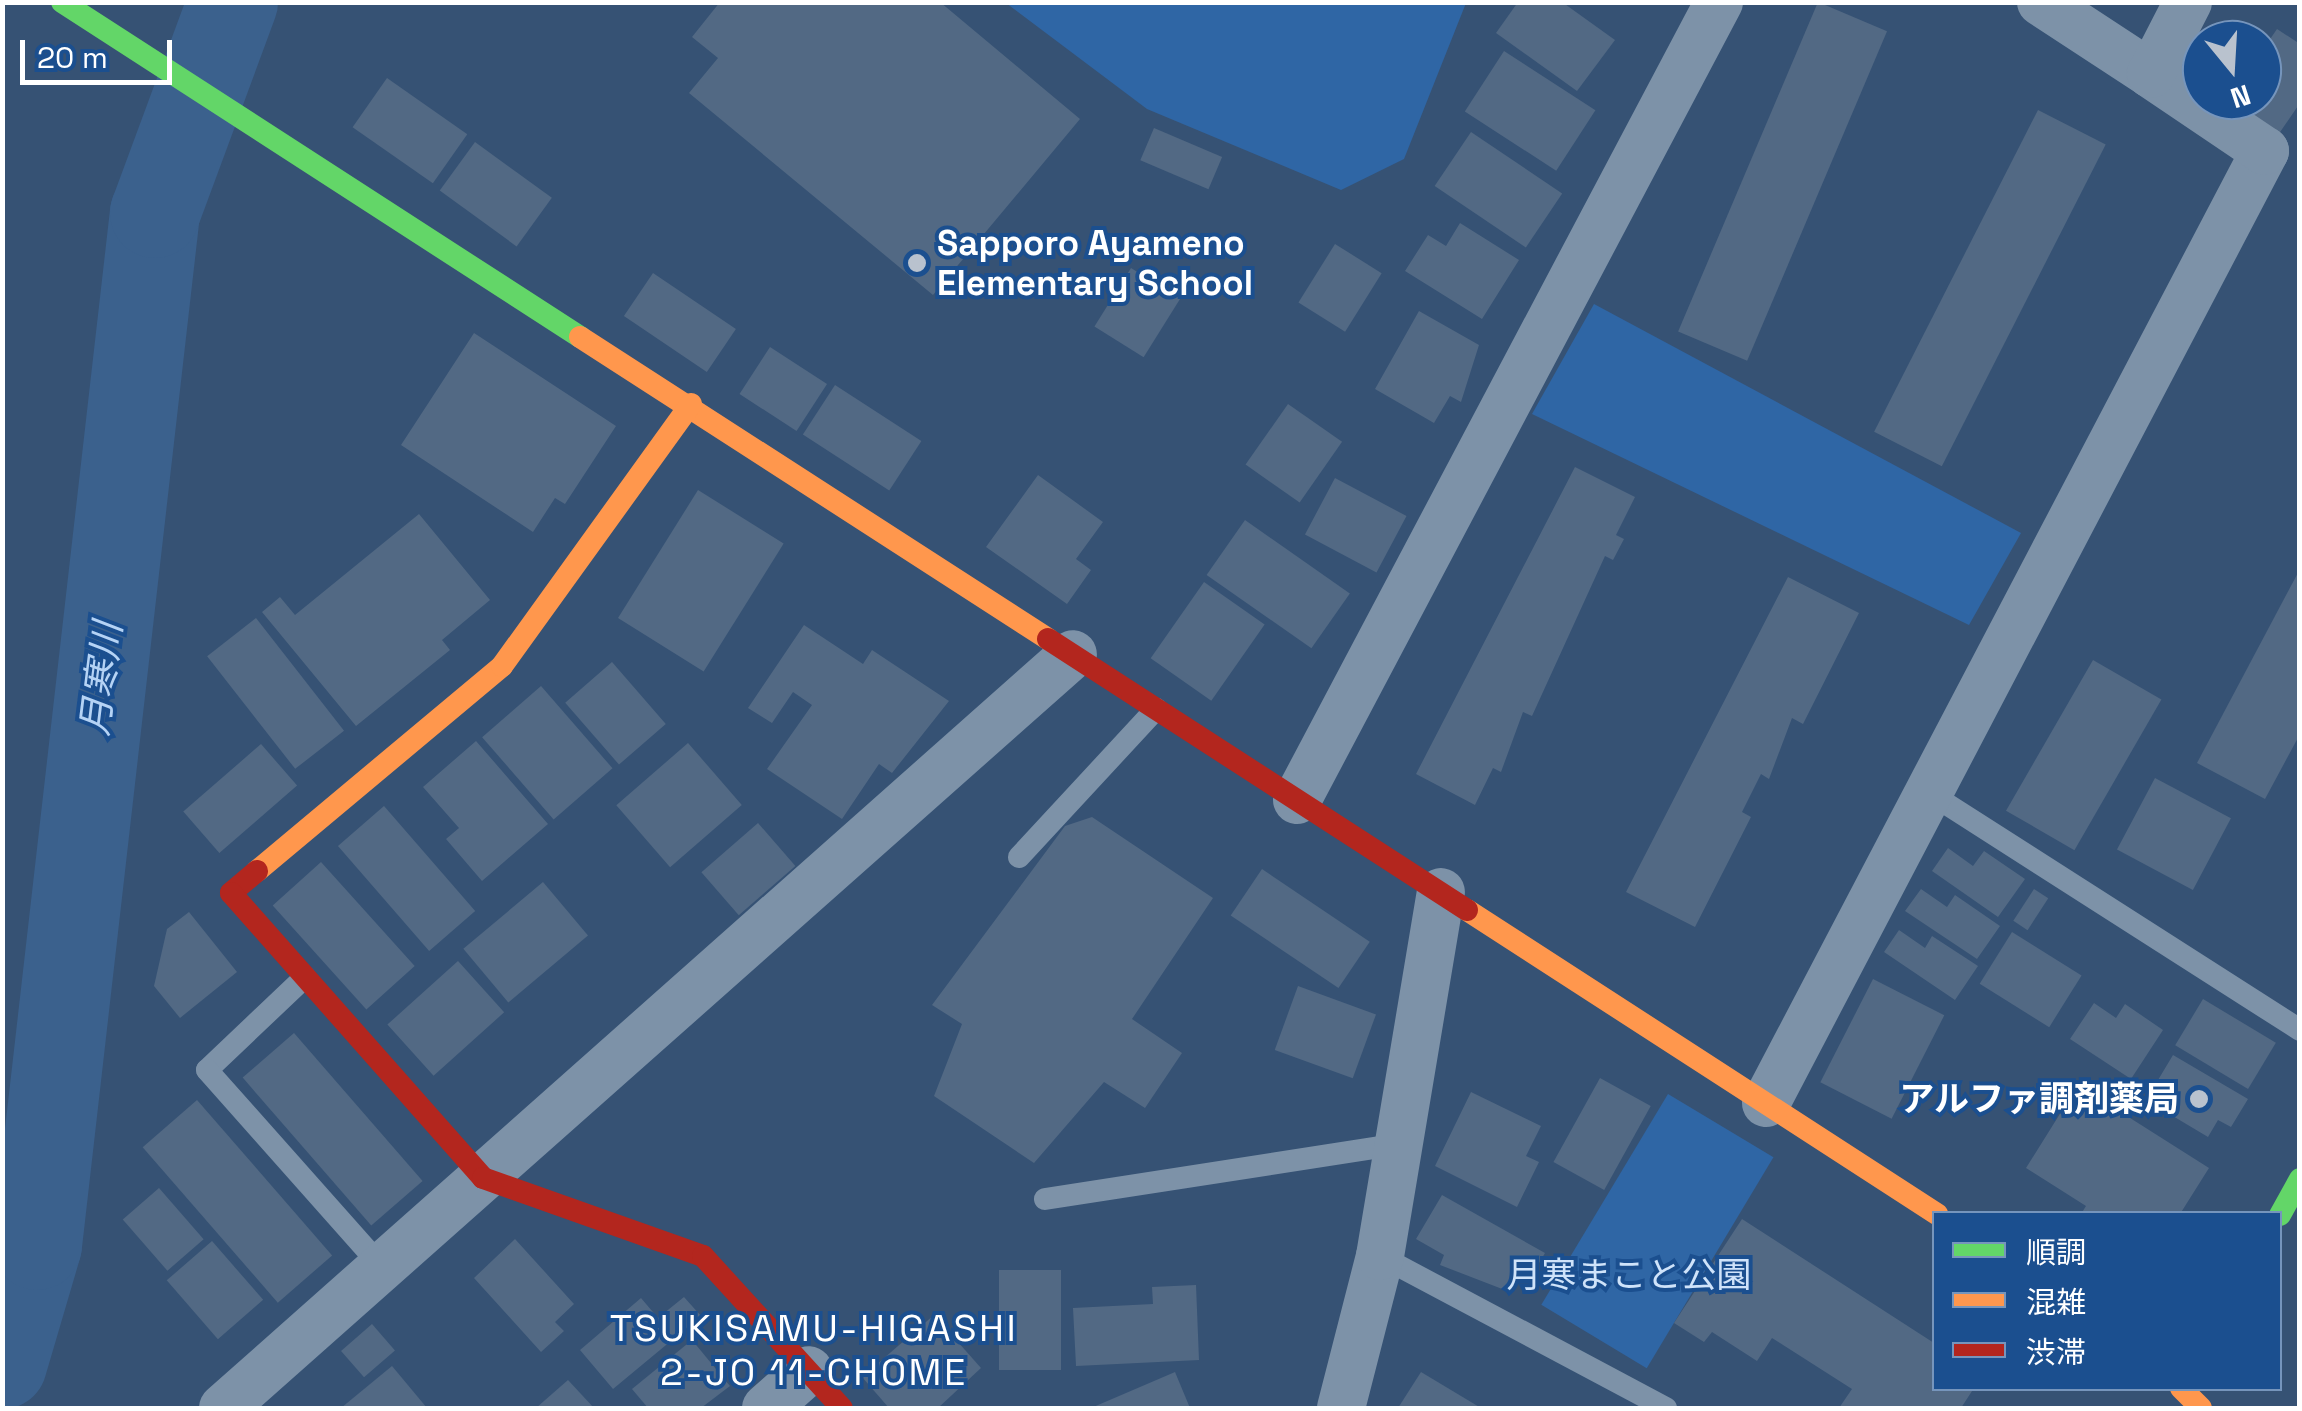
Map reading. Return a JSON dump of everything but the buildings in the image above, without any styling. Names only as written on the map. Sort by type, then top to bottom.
[{"type":"street","points":[[62,2],[691,404],[1932,1211]]},
{"type":"street","points":[[1296,800],[1719,2]]},
{"type":"street","points":[[1766,1103],[2266,151],[2041,2]]},
{"type":"street","points":[[2152,74],[2188,2]]},
{"type":"street","points":[[691,404],[502,666],[232,894],[483,1178],[703,1256],[842,1408]]},
{"type":"street","points":[[224,1408],[1073,654]]},
{"type":"street","points":[[1340,1408],[1380,1256],[1440,892]]},
{"type":"street","points":[[2282,1211],[2300,1179]]},
{"type":"street","points":[[766,1408],[809,1370]]},
{"type":"lane","points":[[1020,857],[1156,709]]},
{"type":"lane","points":[[1931,794],[2300,1030]]},
{"type":"lane","points":[[306,977],[207,1070],[382,1268]]},
{"type":"lane","points":[[1045,1199],[1398,1144]]},
{"type":"lane","points":[[1380,1256],[1666,1408]]},
{"type":"green space","points":[[1006,3],[1466,3],[1404,159],[1341,190],[1147,109]]},
{"type":"green space","points":[[1594,304],[2021,533],[1969,625],[1532,414]]},
{"type":"green space","name":"月寒まこと公園","points":[[1668,1094],[1773,1157],[1647,1368],[1541,1305]]},
{"type":"waterway","name":"月寒川","points":[[2,1364],[37,1245],[155,213],[233,2]]},
{"type":"traffic: fast","points":[[62,2],[580,337]]},
{"type":"traffic: fast","points":[[2282,1211],[2300,1179]]},
{"type":"traffic: slow","points":[[580,337],[1048,639]]},
{"type":"traffic: slow","points":[[257,871],[502,666],[691,404]]},
{"type":"traffic: slow","points":[[1467,910],[1932,1211]]},
{"type":"traffic: slow","points":[[2184,1391],[2201,1408]]},
{"type":"traffic: jam","points":[[1048,639],[1467,910]]},
{"type":"traffic: jam","points":[[257,871],[231,893],[483,1178],[703,1256],[842,1408]]},
{"type":"place","name":"Sapporo Ayameno Elementary School","points":[[917,263]]},
{"type":"place","name":"アルファ調剤薬局","points":[[2199,1099]]},
{"type":"district","name":"TSUKISAMU-HIGASHI 2-JO 11-CHOME","points":[[814,1351]]}]
